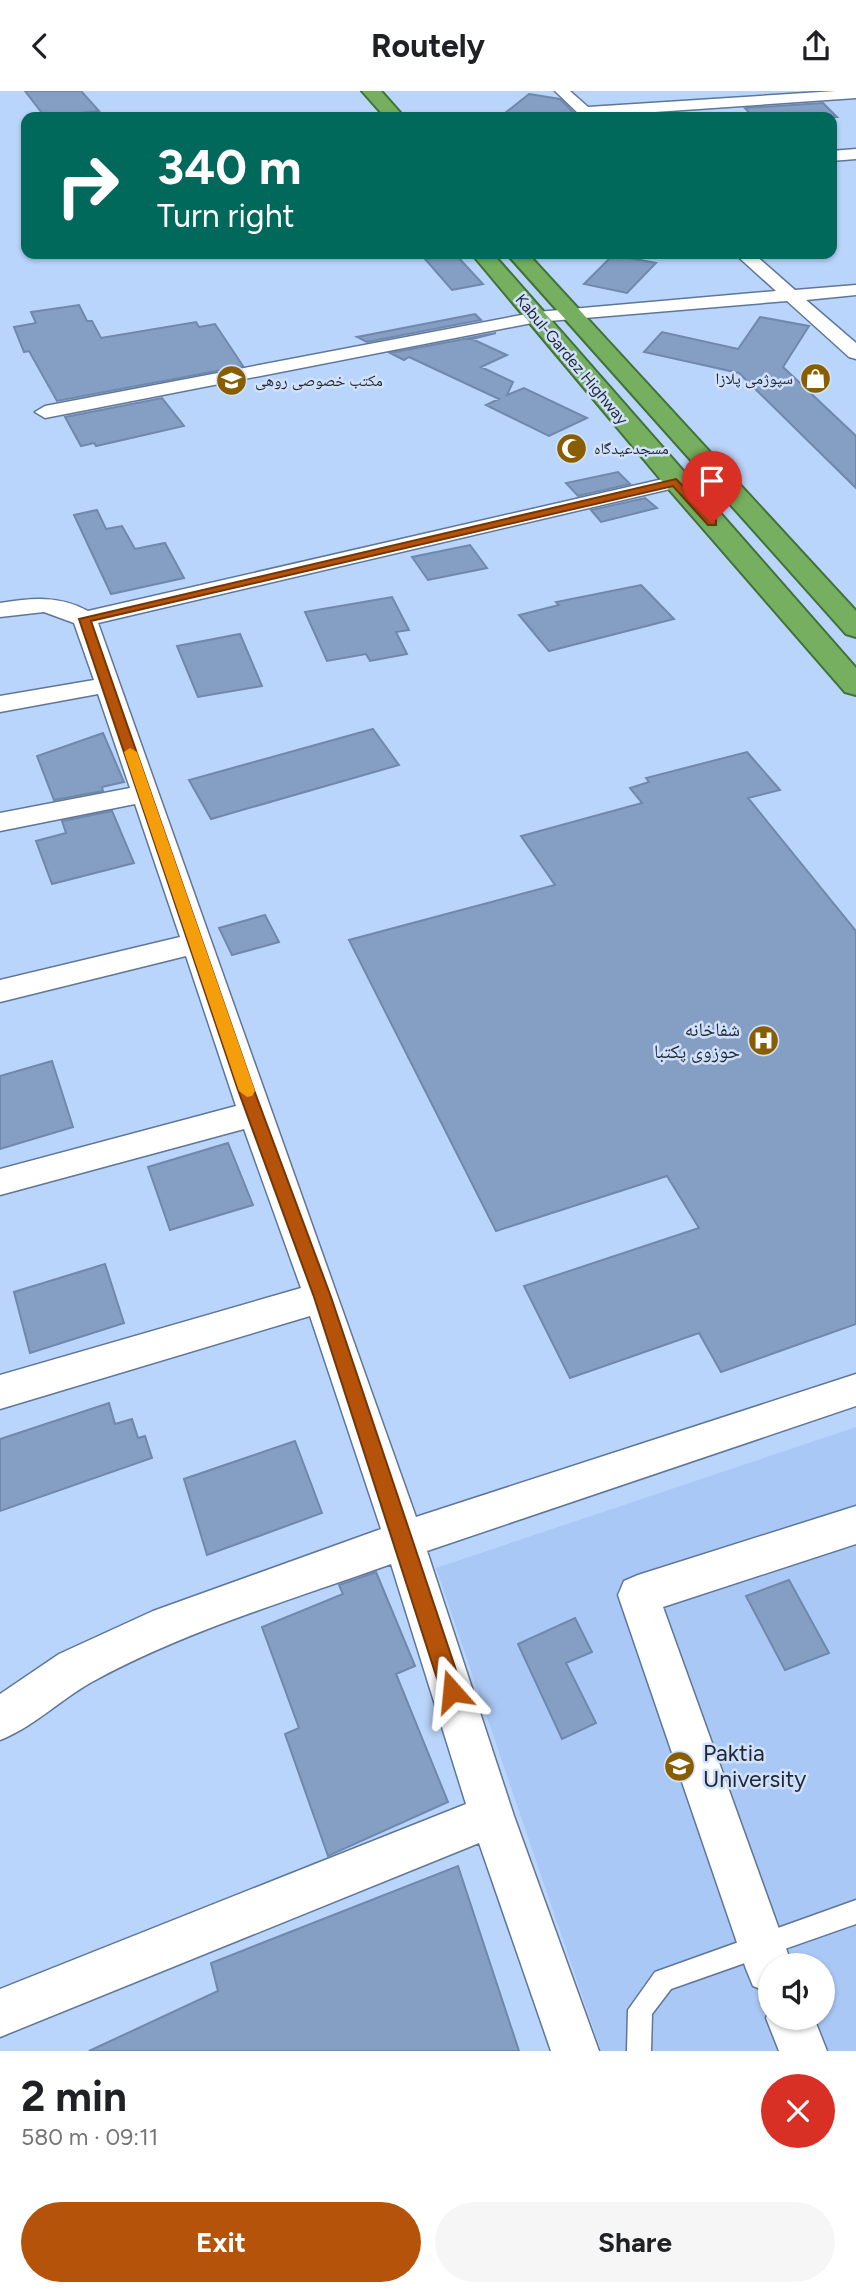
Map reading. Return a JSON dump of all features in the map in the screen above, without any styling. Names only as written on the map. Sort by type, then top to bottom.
[{"type":"highway","points":[[371,91],[390,112]]},
{"type":"highway","name":"Kabul-Gardez Highway","points":[[486,259],[676,482],[856,686]]},
{"type":"highway","name":"Kabul-Gardez Highway","points":[[522,259],[856,628]]},
{"type":"street","points":[[562,91],[584,112]]},
{"type":"street","points":[[625,112],[856,94]]},
{"type":"street","points":[[837,156],[856,154]]},
{"type":"street","points":[[750,259],[856,353]]},
{"type":"street","points":[[45,412],[537,317],[856,290]]},
{"type":"street","points":[[0,610],[46,603],[62,607],[85,619],[676,482]]},
{"type":"street","points":[[85,619],[195,944],[323,1297],[492,1816],[575,2051]]},
{"type":"street","points":[[0,704],[107,685]]},
{"type":"street","points":[[0,822],[145,794]]},
{"type":"street","points":[[0,991],[195,944]]},
{"type":"street","points":[[0,1182],[255,1114]]},
{"type":"street","points":[[0,1392],[323,1297]]},
{"type":"street","points":[[0,1719],[74,1669],[168,1625],[404,1540],[856,1390]]},
{"type":"street","points":[[764,1953],[638,1595],[856,1525]]},
{"type":"street","points":[[0,2013],[492,1816]]},
{"type":"street","points":[[795,2030],[803,2051]]},
{"type":"lane","points":[[773,1953],[856,1912]]},
{"type":"lane","points":[[639,2051],[640,2010],[663,1980],[758,1959]]},
{"type":"shaded area","name":"Paktia University","points":[[856,1427],[856,2051],[601,2051],[436,1568]]},
{"type":"building","points":[[25,91],[81,91],[99,111],[90,112],[41,112]]},
{"type":"building","points":[[529,94],[560,99],[573,112],[506,112]]},
{"type":"building","points":[[823,103],[832,112],[749,112],[745,108]]},
{"type":"building","points":[[425,259],[460,259],[483,284],[452,290]]},
{"type":"building","points":[[609,259],[634,259],[656,263],[627,293],[584,284]]},
{"type":"building","points":[[79,305],[87,321],[92,321],[101,338],[196,322],[199,327],[215,324],[243,366],[57,401],[29,351],[24,352],[14,327],[36,323],[31,312]]},
{"type":"building","points":[[475,314],[481,320],[367,342],[357,337]]},
{"type":"building","points":[[760,317],[809,326],[783,367],[856,436],[856,488],[739,373],[644,352],[662,332],[738,349]]},
{"type":"building","points":[[496,333],[472,339],[507,355],[481,367],[513,382],[507,395],[524,388],[587,418],[549,436],[486,405],[499,399],[409,357],[404,360],[390,353]]},
{"type":"building","points":[[162,398],[184,426],[96,446],[94,443],[81,446],[65,417]]},
{"type":"building","points":[[618,472],[630,484],[578,496],[566,483]]},
{"type":"building","points":[[645,498],[657,508],[601,522],[591,510]]},
{"type":"building","points":[[97,510],[106,529],[122,526],[135,549],[165,543],[184,578],[111,594],[74,515]]},
{"type":"building","points":[[470,545],[487,568],[428,580],[412,557]]},
{"type":"building","points":[[641,585],[674,619],[549,651],[519,615],[559,605],[556,602]]},
{"type":"building","points":[[392,597],[409,630],[396,632],[407,654],[370,661],[366,654],[327,661],[305,612]]},
{"type":"building","points":[[240,634],[262,686],[198,697],[177,646]]},
{"type":"building","points":[[373,729],[399,765],[211,819],[189,780]]},
{"type":"building","points":[[103,733],[124,782],[102,787],[103,791],[54,800],[37,756]]},
{"type":"building","points":[[747,752],[780,790],[748,798],[856,931],[856,1324],[721,1372],[699,1333],[570,1378],[524,1286],[699,1228],[667,1176],[496,1231],[349,940],[555,885],[521,836],[642,803],[630,788],[649,782],[646,778]]},
{"type":"building","points":[[112,811],[134,863],[52,884],[36,841],[66,833],[62,821]]},
{"type":"building","points":[[265,915],[279,942],[232,955],[219,928]]},
{"type":"building","points":[[52,1061],[73,1127],[0,1149],[0,1076]]},
{"type":"building","points":[[228,1143],[253,1205],[170,1230],[148,1167]]},
{"type":"building","points":[[105,1264],[124,1323],[30,1353],[14,1292]]},
{"type":"building","points":[[109,1403],[115,1424],[132,1419],[138,1438],[145,1436],[152,1458],[0,1511],[0,1439]]},
{"type":"building","points":[[295,1441],[322,1513],[207,1555],[184,1479]]},
{"type":"building","points":[[376,1572],[415,1666],[396,1674],[448,1802],[328,1856],[285,1734],[299,1728],[262,1627],[343,1594],[339,1585]]},
{"type":"building","points":[[789,1580],[829,1653],[785,1670],[746,1596]]},
{"type":"building","points":[[575,1618],[592,1652],[566,1663],[596,1723],[562,1739],[518,1644]]},
{"type":"building","points":[[458,1866],[519,2051],[89,2051],[218,1991],[211,1963]]},
{"type":"slow traffic","points":[[130,752],[247,1091]]},
{"type":"place","name":"سپوژمی پلازا","points":[[816,378]]},
{"type":"place","name":"مکتب خصوصی روهی","points":[[232,380]]},
{"type":"place","name":"مسجدعیدگاه","points":[[571,448]]},
{"type":"place","name":"شفاخانه حوزوی پکتبا","points":[[763,1040]]},
{"type":"place","name":"Paktia University","points":[[680,1766]]},
{"type":"route","points":[[452,1691],[323,1297],[246,1090],[85,619],[676,482],[712,523]]}]
